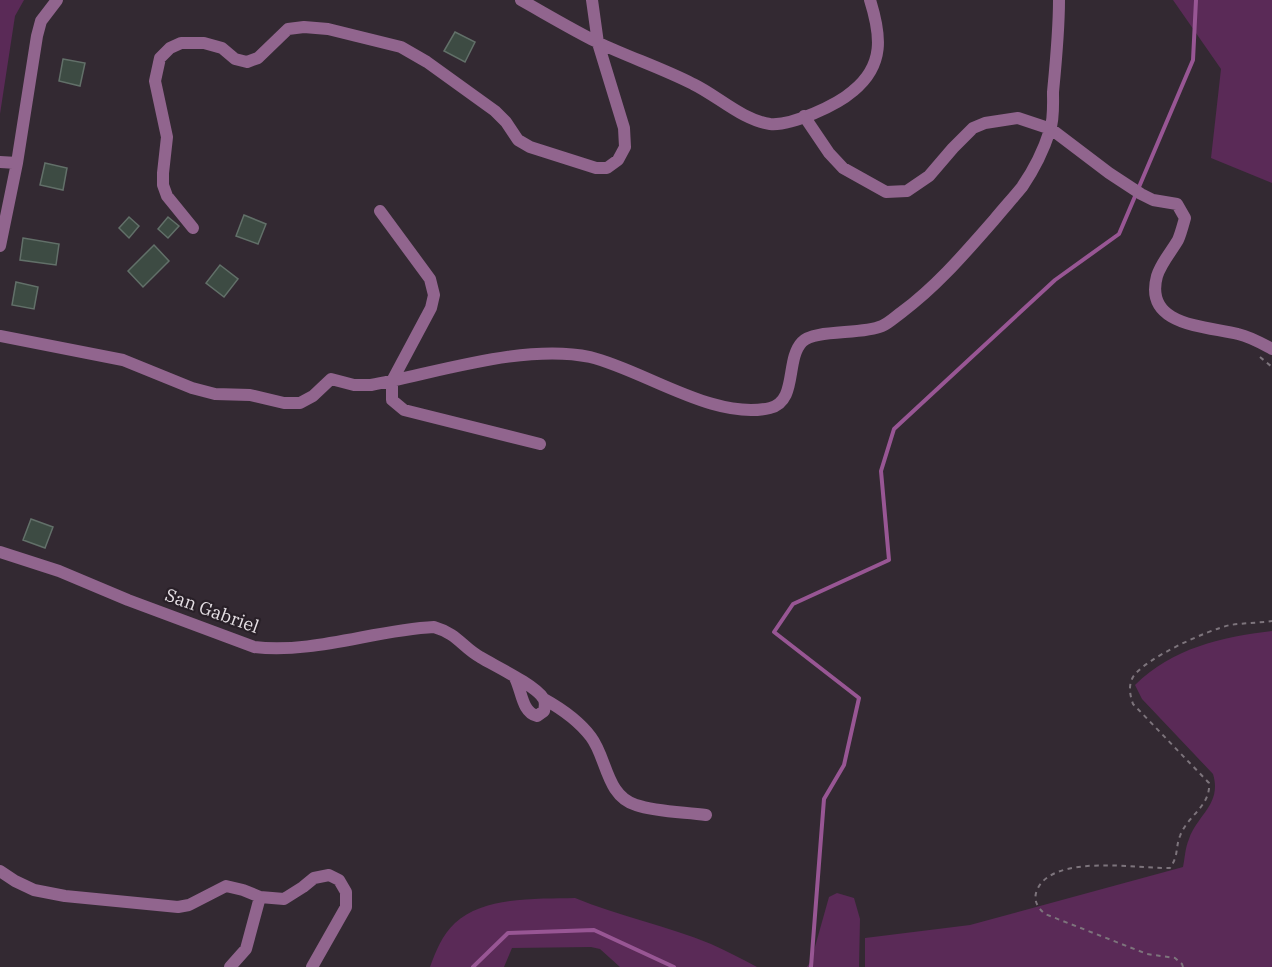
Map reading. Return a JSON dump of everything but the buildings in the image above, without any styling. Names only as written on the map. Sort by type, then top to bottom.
[{"type":"street","points":[[0,246],[17,163],[37,36],[41,21],[57,0]]},
{"type":"street","points":[[521,0],[598,43],[664,69],[697,86],[754,121],[772,124],[788,122],[842,100],[864,82],[876,62],[879,42],[878,24],[870,0]]},
{"type":"street","points":[[193,228],[167,196],[164,185],[167,137],[155,81],[160,58],[170,48],[181,43],[204,43],[222,48],[235,59],[247,62],[258,58],[288,29],[304,27],[328,29],[401,47],[427,62],[495,111],[518,140],[530,147],[585,165],[607,168],[618,160],[625,147],[624,128],[598,43],[592,0]]},
{"type":"street","points":[[0,336],[123,360],[192,388],[215,394],[250,395],[284,403],[300,403],[313,396],[331,379],[354,385],[370,385],[515,355],[563,354],[590,357],[696,399],[723,407],[771,408],[780,404],[786,395],[793,363],[802,342],[813,336],[869,330],[883,326],[913,304],[956,265],[1022,186],[1051,129],[1059,0]]},
{"type":"street","points":[[804,116],[843,168],[864,182],[886,192],[907,191],[929,176],[973,128],[984,123],[1018,118],[1051,129],[1141,194],[1153,200],[1177,204],[1182,210],[1185,218],[1179,238],[1158,273],[1155,286],[1156,297],[1162,308],[1172,318],[1200,328],[1240,334],[1272,349]]},
{"type":"street","points":[[0,162],[17,163]]},
{"type":"street","points":[[380,211],[430,279],[434,295],[431,308],[392,381],[392,400],[404,410],[540,444]]},
{"type":"street","name":"San Gabriel","points":[[0,552],[59,571],[128,600],[254,647],[274,649],[302,647],[420,628],[434,627],[447,631],[478,656],[514,676],[560,708],[592,739],[613,785],[622,797],[635,805],[706,815]]},
{"type":"street","points":[[514,676],[525,707],[531,714],[537,716],[544,711],[546,704],[544,699]]},
{"type":"street","points":[[0,871],[34,890],[65,896],[178,907],[189,905],[226,886],[260,897],[284,899],[314,878],[329,875],[339,880],[346,892],[346,906],[312,967]]},
{"type":"street","points":[[230,967],[246,949],[260,897]]},
{"type":"path","points":[[1183,967],[1175,958],[1147,954],[1045,914],[1035,901],[1037,890],[1043,881],[1055,873],[1068,869],[1102,864],[1170,868],[1176,860],[1179,837],[1202,807],[1210,792],[1209,783],[1133,704],[1129,693],[1130,685],[1134,676],[1144,667],[1192,639],[1231,625],[1272,621]]},
{"type":"shaded area","points":[[0,0],[24,0],[15,16],[0,114]]},
{"type":"shaded area","points":[[1173,0],[1272,0],[1272,183],[1211,158],[1221,69]]},
{"type":"shaded area","points":[[1272,631],[1272,967],[865,967],[865,938],[970,925],[1183,867],[1189,839],[1212,801],[1215,784],[1213,774],[1142,699],[1135,685],[1165,662],[1199,646]]},
{"type":"shaded area","points":[[837,893],[854,898],[860,919],[859,967],[807,967],[811,961],[829,897]]},
{"type":"shaded area","points":[[575,898],[711,944],[757,967],[620,967],[600,949],[591,947],[512,948],[504,967],[430,967],[446,933],[467,914],[496,903],[529,899]]},
{"type":"waterway","points":[[811,967],[824,799],[844,765],[859,698],[774,632],[793,604],[889,560],[881,471],[894,429],[1055,280],[1119,234],[1193,60],[1196,0]]},
{"type":"waterway","points":[[473,967],[508,933],[594,930],[674,967]]}]
